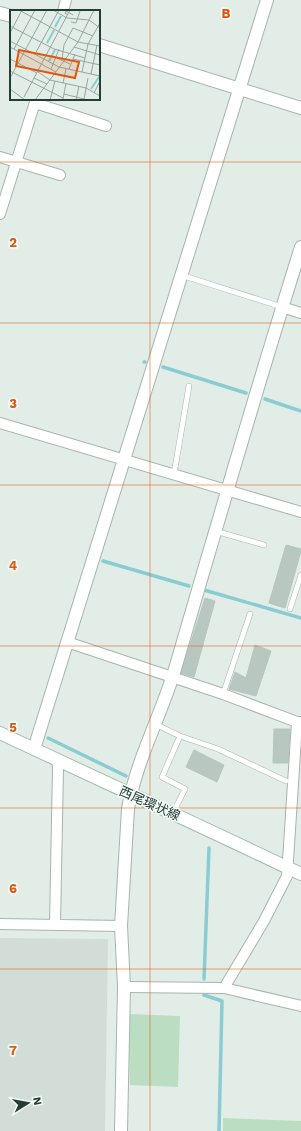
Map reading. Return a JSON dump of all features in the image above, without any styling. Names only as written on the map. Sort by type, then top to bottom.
[{"type":"street","points":[[63,10],[66,0]]},
{"type":"street","points":[[34,749],[180,275],[267,0]]},
{"type":"street","points":[[0,13],[10,16]]},
{"type":"street","points":[[100,45],[301,108]]},
{"type":"street","points":[[0,214],[35,101],[106,126]]},
{"type":"street","points":[[0,157],[60,175]]},
{"type":"street","points":[[121,1131],[124,987],[121,926],[130,795],[172,678],[282,307],[301,248]]},
{"type":"street","points":[[282,307],[301,313]]},
{"type":"street","points":[[0,423],[301,512]]},
{"type":"street","points":[[67,642],[223,694],[299,722],[296,815],[287,867],[287,876],[264,921],[224,988]]},
{"type":"street","name":"西尾環状線","points":[[0,733],[301,874]]},
{"type":"street","points":[[55,925],[57,760]]},
{"type":"street","points":[[0,924],[121,926]]},
{"type":"street","points":[[124,987],[224,988],[301,1006]]},
{"type":"lane","points":[[180,275],[282,307]]},
{"type":"lane","points":[[174,474],[190,386]]},
{"type":"lane","points":[[216,531],[264,545]]},
{"type":"lane","points":[[290,609],[301,575]]},
{"type":"lane","points":[[223,694],[250,614]]},
{"type":"lane","points":[[155,723],[180,736],[218,749],[286,781]]},
{"type":"lane","points":[[173,813],[185,789],[162,777],[180,736]]},
{"type":"shaded area","points":[[0,938],[108,939],[105,1131],[0,1131]]},
{"type":"green space","points":[[128,1014],[180,1016],[178,1087],[130,1085]]},
{"type":"green space","points":[[223,1118],[301,1121],[301,1131],[223,1131]]},
{"type":"building","points":[[286,545],[301,549],[301,551],[285,608],[269,603]]},
{"type":"building","points":[[205,598],[215,601],[194,677],[181,673]]},
{"type":"building","points":[[255,645],[271,651],[256,696],[229,689],[235,672],[246,678]]},
{"type":"building","points":[[274,729],[290,729],[288,763],[273,763]]},
{"type":"building","points":[[194,750],[224,765],[217,782],[186,767]]},
{"type":"waterway","points":[[163,367],[246,393]]},
{"type":"waterway","points":[[265,399],[301,411]]},
{"type":"waterway","points":[[103,561],[189,586]]},
{"type":"waterway","points":[[204,590],[301,618]]},
{"type":"waterway","points":[[48,738],[126,776]]},
{"type":"waterway","points":[[204,979],[209,848]]},
{"type":"waterway","points":[[204,995],[222,1001],[219,1131]]}]
